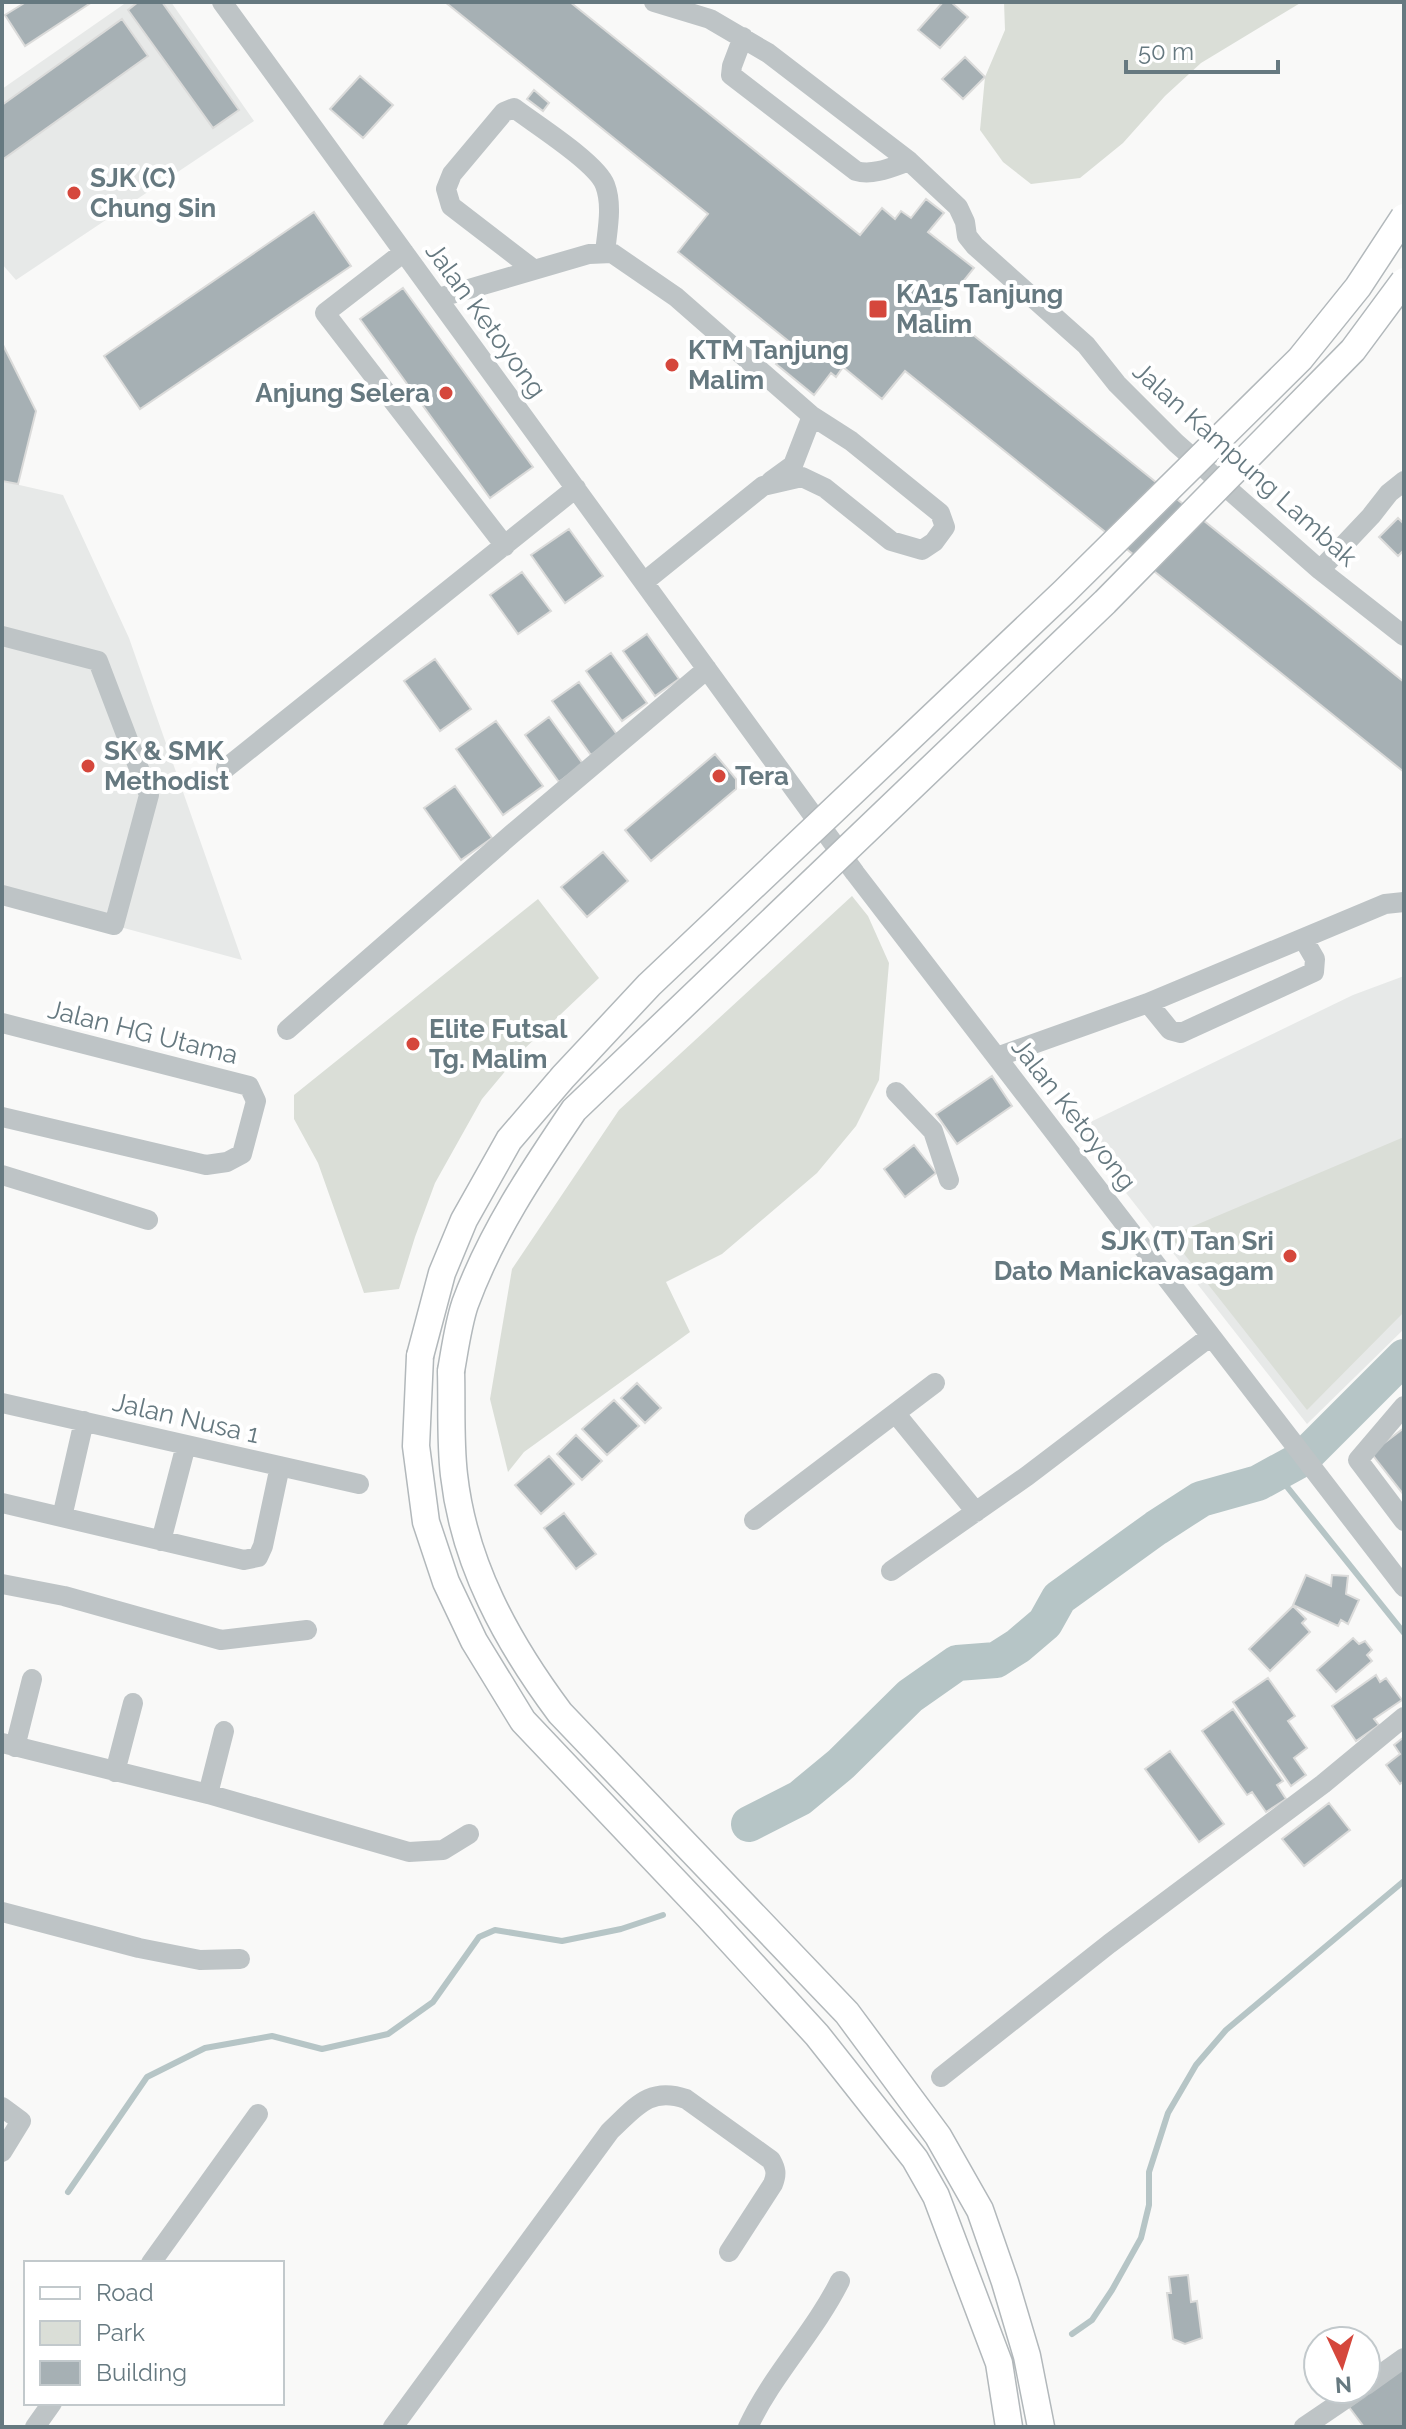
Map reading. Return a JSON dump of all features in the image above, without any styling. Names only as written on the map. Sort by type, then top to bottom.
[{"type":"main road","points":[[1009,2427],[999,2363],[936,2196],[915,2159],[817,2035],[523,1721],[474,1641],[446,1582],[426,1522],[416,1446],[420,1356],[442,1273],[464,1220],[509,1140],[554,1087],[649,985],[1064,592],[1300,359],[1358,287],[1404,217]]},
{"type":"main road","points":[[1041,2427],[1027,2356],[980,2210],[938,2136],[847,2013],[560,1713],[526,1667],[494,1609],[466,1540],[454,1475],[451,1371],[464,1307],[488,1247],[516,1197],[574,1110],[1105,602],[1353,350],[1404,281]]},
{"type":"street","name":"Jalan Ketoyong","points":[[222,2],[855,873],[1404,1587]]},
{"type":"street","name":"Jalan Kampung Lambak","points":[[654,2],[710,19],[743,37],[909,161],[958,207],[967,236],[975,246],[1086,345],[1117,384],[1176,443],[1320,570],[1404,636]]},
{"type":"street","points":[[743,37],[731,75],[856,171],[878,171],[909,161]]},
{"type":"street","points":[[533,269],[451,206],[446,189],[452,174],[504,112],[514,108],[584,161],[605,183],[609,212],[605,253]]},
{"type":"street","points":[[404,252],[325,313],[505,546]]},
{"type":"street","points":[[438,298],[589,254],[612,253],[676,297],[812,416],[851,441],[940,513],[945,527],[934,542],[922,550],[891,541],[825,488],[802,477],[763,486]]},
{"type":"street","points":[[644,582],[793,465],[812,416]]},
{"type":"street","points":[[1320,570],[1389,493],[1404,481]]},
{"type":"street","points":[[226,768],[576,488]]},
{"type":"street","points":[[2,636],[98,661],[149,795],[114,925],[2,895]]},
{"type":"street","points":[[287,1030],[707,669]]},
{"type":"street","points":[[997,1057],[1148,1003],[1385,904],[1404,902]]},
{"type":"street","points":[[1148,1003],[1170,1030],[1181,1033],[1314,972],[1315,959],[1304,940]]},
{"type":"street","name":"Jalan HG Utama","points":[[2,1023],[249,1086],[256,1101],[242,1154],[227,1162],[206,1165],[2,1117]]},
{"type":"street","points":[[896,1092],[933,1131],[949,1180]]},
{"type":"street","points":[[2,1175],[148,1220]]},
{"type":"street","points":[[891,1571],[976,1512],[1211,1336]]},
{"type":"street","points":[[754,1520],[935,1383]]},
{"type":"street","name":"Jalan Nusa 1","points":[[2,1403],[359,1484]]},
{"type":"street","points":[[1404,1406],[1358,1460],[1404,1521]]},
{"type":"street","points":[[896,1414],[976,1512]]},
{"type":"street","points":[[62,1517],[84,1421]]},
{"type":"street","points":[[161,1541],[186,1445]]},
{"type":"street","points":[[2,1503],[244,1560],[258,1557],[263,1546],[280,1466]]},
{"type":"street","points":[[2,1584],[64,1596],[221,1640],[307,1630]]},
{"type":"street","points":[[32,1679],[9,1745],[208,1794],[409,1852],[443,1850],[469,1834]]},
{"type":"street","points":[[115,1772],[133,1703]]},
{"type":"street","points":[[941,2077],[1109,1944],[1323,1784],[1404,1717]]},
{"type":"street","points":[[208,1794],[224,1731]]},
{"type":"street","points":[[2,1912],[139,1948],[200,1960],[240,1959]]},
{"type":"street","points":[[393,2427],[610,2131],[647,2097],[674,2094],[686,2099],[771,2160],[777,2175],[773,2184],[729,2252]]},
{"type":"street","points":[[2,2107],[20,2118],[21,2124],[2,2152]]},
{"type":"street","points":[[152,2261],[258,2114]]},
{"type":"street","points":[[748,2427],[762,2396],[827,2308],[840,2281]]},
{"type":"street","points":[[1382,2374],[1404,2358]]},
{"type":"street","points":[[35,2427],[51,2405]]},
{"type":"street","points":[[1310,2425],[1338,2405]]},
{"type":"shaded area","name":"SJK (C) Chung Sin","points":[[127,2],[171,2],[254,121],[16,280],[2,264],[2,89]]},
{"type":"shaded area","name":"SK & SMK Methodist","points":[[2,481],[63,495],[129,638],[242,960],[2,895]]},
{"type":"shaded area","name":"SJK (T) Tan Sri Dato Manickavasagam","points":[[1404,976],[1404,1329],[1307,1424],[1076,1129],[1353,995]]},
{"type":"green space","points":[[1004,2],[1302,2],[1201,63],[1165,96],[1123,143],[1080,178],[1031,184],[1003,162],[980,130],[985,77],[1005,30]]},
{"type":"green space","points":[[852,896],[868,916],[889,963],[879,1080],[856,1126],[817,1173],[722,1254],[666,1282],[690,1332],[524,1452],[508,1472],[490,1399],[512,1269],[619,1110]]},
{"type":"green space","points":[[538,899],[599,978],[522,1051],[482,1099],[435,1183],[399,1289],[364,1293],[318,1163],[294,1119],[294,1095]]},
{"type":"green space","points":[[1404,1137],[1404,1312],[1307,1410],[1170,1236]]},
{"type":"building","points":[[26,2],[92,2],[25,46],[5,15]]},
{"type":"building","points":[[138,2],[162,2],[239,110],[213,128],[128,10]]},
{"type":"building","points":[[445,2],[570,2],[860,235],[882,208],[895,219],[901,211],[911,218],[926,199],[944,213],[928,232],[974,268],[941,309],[1404,682],[1404,772],[905,371],[882,399],[843,367],[836,377],[831,373],[814,395],[776,364],[792,344],[678,252],[708,214]]},
{"type":"building","points":[[943,2],[951,2],[968,17],[940,48],[918,30]]},
{"type":"building","points":[[122,19],[148,56],[2,160],[2,105]]},
{"type":"building","points":[[965,57],[985,77],[963,99],[942,79]]},
{"type":"building","points":[[360,76],[393,105],[363,138],[330,109]]},
{"type":"building","points":[[534,90],[549,103],[543,111],[527,99]]},
{"type":"building","points":[[314,212],[351,266],[140,409],[104,356]]},
{"type":"building","name":"Anjung Selera","points":[[403,288],[533,467],[490,498],[360,319]]},
{"type":"building","points":[[2,343],[36,411],[18,484],[2,481]]},
{"type":"building","points":[[1398,518],[1404,524],[1404,550],[1398,556],[1379,537]]},
{"type":"building","points":[[569,529],[603,576],[565,603],[531,555]]},
{"type":"building","points":[[522,572],[551,611],[518,634],[490,595]]},
{"type":"building","points":[[647,634],[679,679],[655,696],[623,651]]},
{"type":"building","points":[[611,653],[647,703],[622,721],[586,671]]},
{"type":"building","points":[[435,659],[471,709],[440,731],[404,681]]},
{"type":"building","points":[[579,682],[618,736],[591,755],[552,701]]},
{"type":"building","points":[[549,717],[583,764],[559,782],[525,735]]},
{"type":"building","points":[[496,721],[543,786],[503,815],[456,749]]},
{"type":"building","points":[[715,754],[736,779],[736,789],[651,861],[625,830]]},
{"type":"building","points":[[455,786],[492,838],[461,860],[424,808]]},
{"type":"building","points":[[603,852],[628,881],[587,917],[561,887]]},
{"type":"building","points":[[992,1076],[1012,1106],[957,1144],[936,1114]]},
{"type":"building","points":[[914,1145],[936,1173],[905,1197],[884,1169]]},
{"type":"building","points":[[637,1383],[661,1408],[645,1423],[621,1398]]},
{"type":"building","points":[[614,1400],[639,1426],[607,1455],[582,1429]]},
{"type":"building","points":[[1404,1428],[1404,1495],[1371,1453]]},
{"type":"building","points":[[576,1435],[602,1461],[582,1480],[557,1454]]},
{"type":"building","points":[[549,1456],[574,1484],[541,1514],[515,1485]]},
{"type":"building","points":[[564,1513],[596,1554],[576,1569],[544,1528]]},
{"type":"building","points":[[1306,1575],[1331,1586],[1332,1575],[1348,1576],[1346,1594],[1359,1600],[1348,1624],[1341,1620],[1338,1626],[1293,1605]]},
{"type":"building","points":[[1293,1606],[1306,1619],[1302,1623],[1310,1632],[1270,1671],[1249,1649]]},
{"type":"building","points":[[1353,1638],[1359,1644],[1365,1641],[1372,1650],[1367,1655],[1372,1661],[1336,1692],[1317,1670]]},
{"type":"building","points":[[1376,1675],[1380,1682],[1386,1678],[1402,1700],[1374,1719],[1379,1725],[1356,1741],[1332,1706]]},
{"type":"building","points":[[1268,1678],[1295,1716],[1288,1721],[1307,1748],[1294,1758],[1306,1775],[1291,1786],[1233,1702]]},
{"type":"building","points":[[1233,1709],[1283,1781],[1277,1785],[1286,1799],[1266,1812],[1252,1792],[1247,1795],[1202,1731]]},
{"type":"building","points":[[1404,1737],[1404,1781],[1400,1784],[1386,1765],[1400,1754],[1394,1745]]},
{"type":"building","points":[[1170,1751],[1224,1824],[1199,1842],[1145,1769]]},
{"type":"building","points":[[1329,1803],[1350,1830],[1304,1866],[1282,1839]]},
{"type":"building","points":[[1188,2275],[1191,2302],[1197,2301],[1202,2338],[1185,2344],[1173,2339],[1167,2293],[1171,2293],[1169,2277]]},
{"type":"building","points":[[1404,2368],[1404,2427],[1364,2427],[1349,2407],[1382,2405],[1382,2384]]},
{"type":"waterway","points":[[749,1824],[800,1798],[841,1764],[910,1696],[957,1663],[996,1660],[1018,1646],[1045,1623],[1059,1598],[1156,1528],[1201,1499],[1258,1483],[1302,1459],[1404,1357]]},
{"type":"waterway","points":[[1276,1473],[1404,1633]]},
{"type":"waterway","points":[[1072,2334],[1092,2320],[1141,2238],[1149,2205],[1149,2172],[1168,2113],[1196,2065],[1226,2030],[1404,1881]]},
{"type":"waterway","points":[[68,2192],[147,2077],[205,2048],[272,2036],[322,2049],[388,2034],[433,2002],[479,1937],[495,1930],[562,1941],[621,1929],[663,1915]]},
{"type":"place","name":"SJK (C) Chung Sin","points":[[74,193]]},
{"type":"place","name":"KA15 Tanjung Malim","points":[[878,309]]},
{"type":"place","name":"KTM Tanjung Malim","points":[[672,365]]},
{"type":"place","name":"Anjung Selera","points":[[446,393]]},
{"type":"place","name":"SK & SMK Methodist","points":[[88,766]]},
{"type":"place","name":"Tera","points":[[719,776]]},
{"type":"place","name":"Elite Futsal Tg. Malim","points":[[413,1044]]},
{"type":"place","name":"SJK (T) Tan Sri Dato Manickavasagam","points":[[1290,1256]]}]
